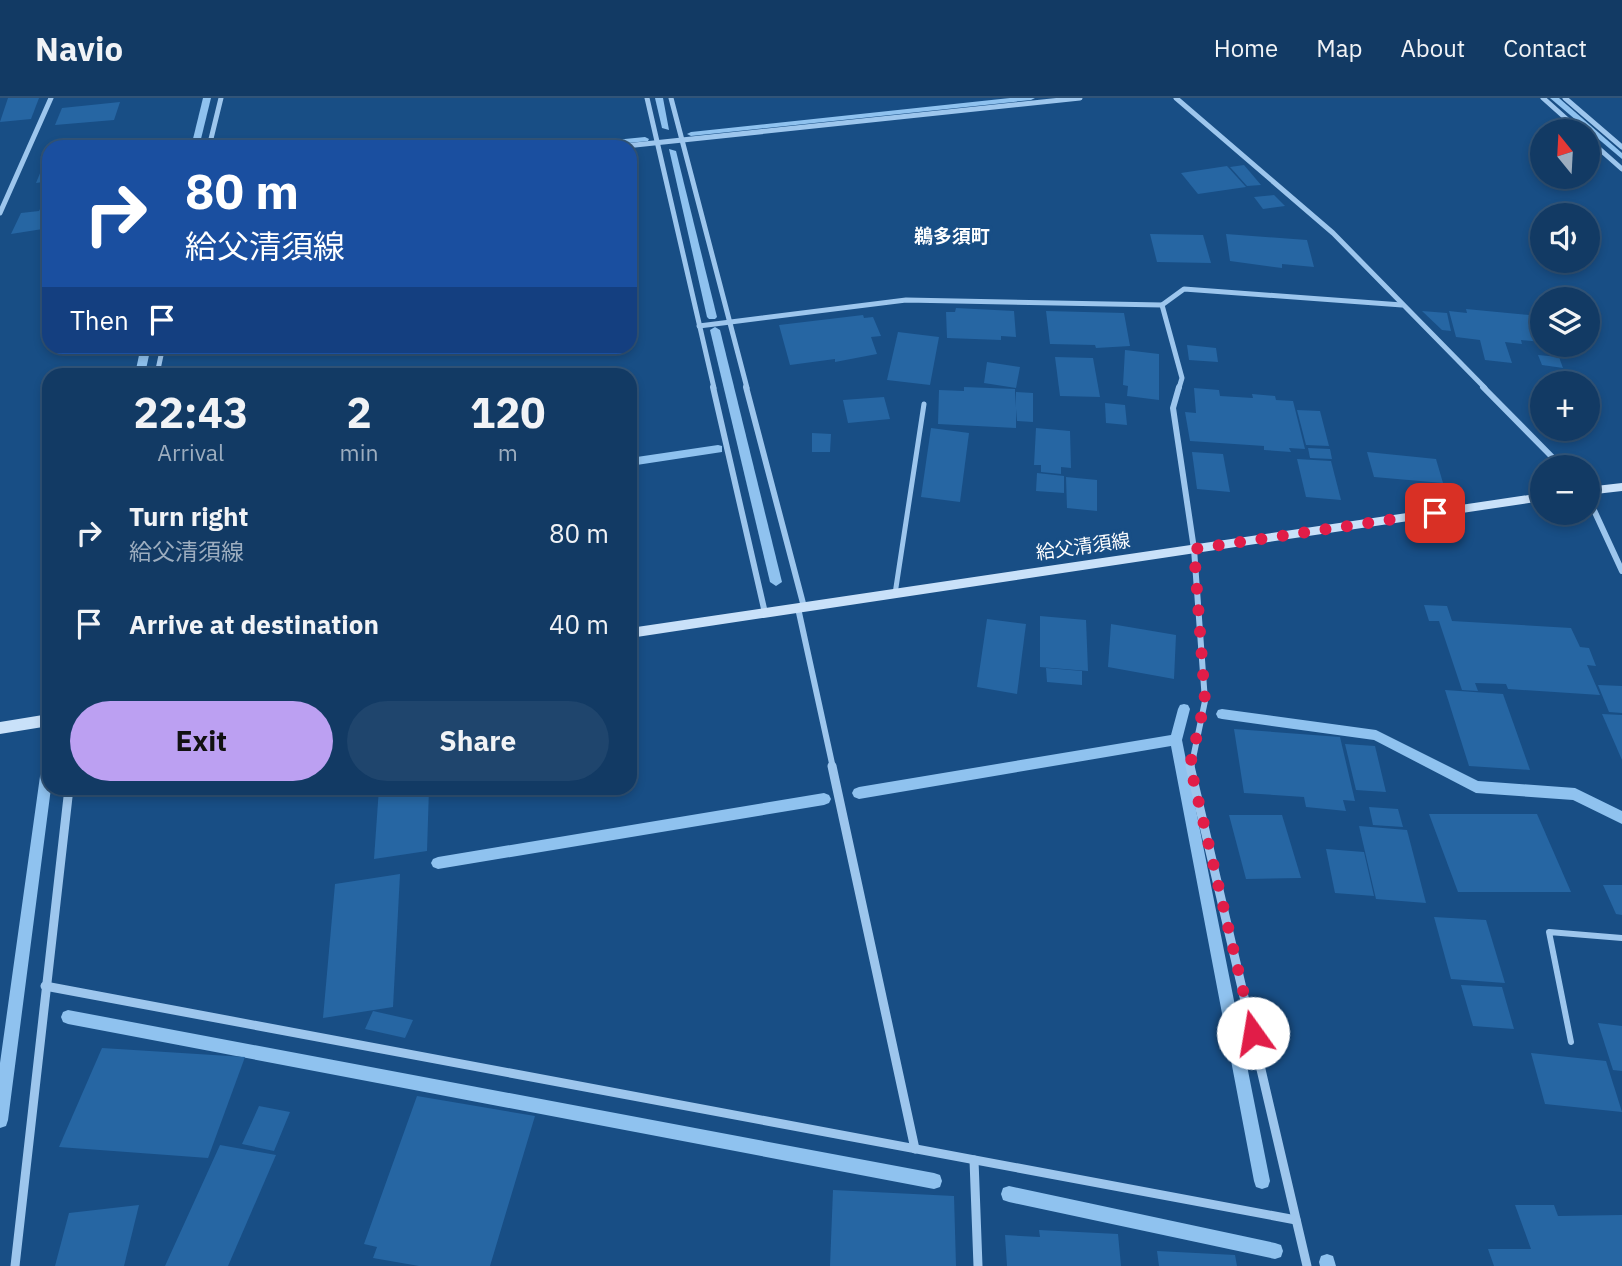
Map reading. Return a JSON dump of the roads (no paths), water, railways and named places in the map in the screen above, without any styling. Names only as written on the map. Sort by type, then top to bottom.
[{"type":"main road","points":[[1600,491],[1622,487]]},
{"type":"main road","name":"給父清須線","points":[[637,632],[1530,499]]},
{"type":"main road","points":[[0,728],[42,721]]},
{"type":"street","points":[[0,213],[51,98]]},
{"type":"street","points":[[211,140],[221,98]]},
{"type":"street","points":[[647,98],[765,613]]},
{"type":"street","points":[[671,98],[801,608],[915,1149]]},
{"type":"street","points":[[637,145],[1080,98]]},
{"type":"street","points":[[1176,98],[1333,233],[1550,455]]},
{"type":"street","points":[[1543,98],[1567,119]]},
{"type":"street","points":[[1565,98],[1622,147]]},
{"type":"street","points":[[1600,150],[1622,169]]},
{"type":"street","points":[[699,326],[906,300],[1162,305],[1184,289],[1402,305]]},
{"type":"street","points":[[1162,305],[1181,378],[1173,408],[1194,549],[1205,701],[1190,765],[1307,1266]]},
{"type":"street","points":[[1600,522],[1622,571]]},
{"type":"street","points":[[15,1266],[68,795]]},
{"type":"street","points":[[45,986],[1296,1220]]},
{"type":"street","points":[[974,1160],[978,1266]]},
{"type":"lane","points":[[895,594],[923,404]]},
{"type":"lane","points":[[1571,1042],[1549,932],[1622,939]]},
{"type":"waterway","points":[[197,140],[207,98]]},
{"type":"waterway","points":[[659,98],[666,128]]},
{"type":"waterway","points":[[691,134],[1031,98]]},
{"type":"waterway","points":[[1554,98],[1622,157]]},
{"type":"waterway","points":[[635,140],[645,139]]},
{"type":"waterway","points":[[672,151],[712,317]]},
{"type":"waterway","points":[[715,330],[776,582]]},
{"type":"waterway","points":[[141,368],[144,354]]},
{"type":"waterway","points":[[637,461],[718,449]]},
{"type":"waterway","points":[[1176,740],[1184,709]]},
{"type":"waterway","points":[[1222,714],[1376,735],[1476,787],[1575,794],[1622,818]]},
{"type":"waterway","points":[[859,793],[1176,740]]},
{"type":"waterway","points":[[1176,740],[1262,1181]]},
{"type":"waterway","points":[[0,1120],[44,795]]},
{"type":"waterway","points":[[438,863],[824,799]]},
{"type":"waterway","points":[[68,1017],[934,1181]]},
{"type":"waterway","points":[[1009,1194],[1275,1251]]},
{"type":"waterway","points":[[1327,1262],[1328,1266]]},
{"type":"district","name":"鵜多須町","points":[[952,236]]}]
